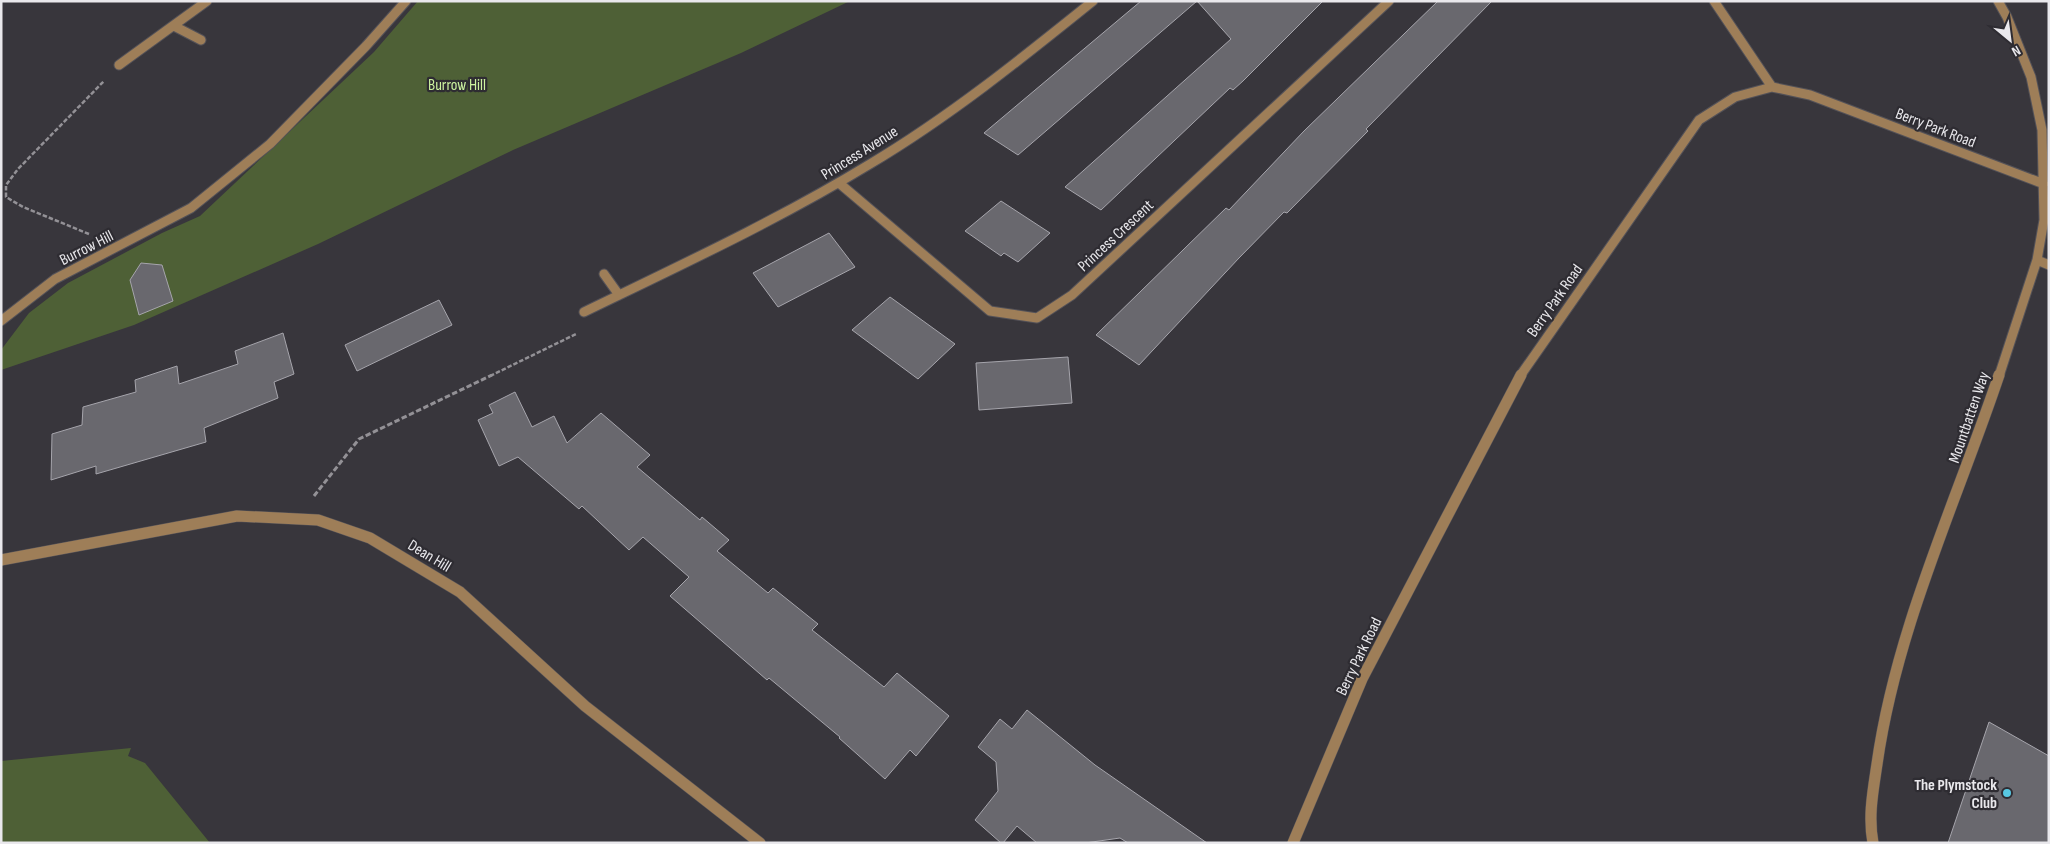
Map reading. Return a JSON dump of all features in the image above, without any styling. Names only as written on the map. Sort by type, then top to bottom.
[{"type":"street","points":[[119,65],[207,1]]},
{"type":"street","name":"Burrow Hill","points":[[1,321],[55,279],[191,208],[270,144],[366,46],[406,1]]},
{"type":"street","name":"Princess Avenue","points":[[584,312],[716,248],[838,183],[927,127],[1015,65],[1094,1]]},
{"type":"street","name":"Princess Crescent","points":[[838,183],[990,311],[1037,318],[1072,295],[1389,1]]},
{"type":"street","points":[[1714,1],[1772,87]]},
{"type":"street","name":"Mountbatten Way","points":[[1873,843],[1870,823],[1882,730],[1917,600],[1986,417],[2037,260],[2044,220],[2042,130],[2031,77],[2008,17],[1998,1]]},
{"type":"street","points":[[174,26],[201,40]]},
{"type":"street","name":"Berry Park Road","points":[[1293,843],[1362,679],[1514,384],[1699,120],[1735,97],[1772,87],[1810,95],[2044,184]]},
{"type":"street","points":[[2037,260],[2049,265]]},
{"type":"street","points":[[604,274],[619,295]]},
{"type":"street","name":"Dean Hill","points":[[1,560],[237,516],[318,520],[370,538],[460,592],[585,706],[760,843]]},
{"type":"path","points":[[111,250],[98,238],[23,207],[6,197],[6,185],[18,169],[119,65]]},
{"type":"path","points":[[296,518],[359,439],[584,330],[584,312]]},
{"type":"green space","name":"Burrow Hill","points":[[418,1],[850,1],[741,53],[513,150],[318,244],[134,325],[1,370],[1,350],[29,313],[68,283],[162,233],[200,216],[374,52]]},
{"type":"green space","points":[[131,748],[128,756],[145,763],[210,843],[1,843],[1,761]]},
{"type":"building","points":[[1141,1],[1197,1],[1018,155],[984,133]]},
{"type":"building","points":[[1197,1],[1323,1],[1243,81],[1233,90],[1230,88],[1101,210],[1065,187],[1231,39]]},
{"type":"building","points":[[1438,1],[1492,1],[1366,129],[1368,131],[1287,213],[1284,212],[1239,258],[1139,365],[1096,335],[1226,208],[1229,210],[1304,131]]},
{"type":"building","points":[[1001,201],[1050,233],[1018,262],[1004,253],[1001,256],[965,231]]},
{"type":"building","points":[[829,233],[855,267],[778,307],[753,273]]},
{"type":"building","points":[[141,263],[162,265],[173,301],[139,315],[130,280]]},
{"type":"building","points":[[890,297],[955,344],[918,379],[852,330]]},
{"type":"building","points":[[439,300],[452,325],[357,371],[345,345]]},
{"type":"building","points":[[283,333],[294,374],[274,382],[278,398],[204,428],[206,442],[96,474],[96,466],[51,480],[52,434],[82,425],[83,407],[136,392],[135,380],[177,366],[179,384],[238,364],[235,351]]},
{"type":"building","points":[[1068,357],[1072,403],[979,410],[976,363]]},
{"type":"building","points":[[515,392],[532,427],[554,416],[567,443],[601,413],[650,455],[637,467],[700,520],[702,517],[729,540],[717,551],[768,593],[773,588],[818,624],[812,630],[884,687],[897,673],[949,716],[916,756],[910,750],[885,779],[840,737],[769,678],[767,680],[670,596],[689,577],[643,537],[629,550],[582,506],[579,509],[518,457],[499,466],[478,420],[493,413],[489,405]]},
{"type":"building","points":[[1027,710],[1095,765],[1207,843],[1128,843],[1120,838],[1085,843],[1037,843],[1017,826],[1001,843],[975,820],[998,791],[996,762],[978,747],[1000,719],[1012,729]]},
{"type":"building","name":"The Plymstock Club","points":[[1989,722],[2049,756],[2049,843],[1948,843]]},
{"type":"place","name":"The Plymstock Club","points":[[2007,793]]}]
